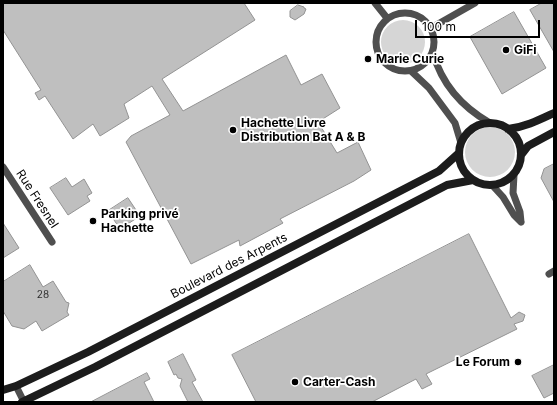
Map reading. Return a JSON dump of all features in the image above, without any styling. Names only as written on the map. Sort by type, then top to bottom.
[{"type":"street","points":[[375,3],[388,18]]},
{"type":"street","points":[[431,28],[475,3]]},
{"type":"street","points":[[406,13],[416,15],[425,20],[431,28],[434,41],[432,53],[428,61],[420,68],[401,72],[392,69],[384,63],[378,54],[375,45],[376,35],[380,26],[388,18],[396,14],[406,13]]},
{"type":"street","points":[[432,53],[439,72],[458,99],[478,116],[490,123],[501,125],[515,135],[520,144],[522,155]]},
{"type":"street","points":[[411,71],[429,88],[455,123],[461,143]]},
{"type":"street","points":[[508,129],[520,128],[554,113]]},
{"type":"street","points":[[490,123],[476,127],[468,133],[461,143],[459,153],[460,162],[464,170],[473,180],[482,184],[492,185],[507,181],[514,175],[522,155],[528,146],[554,132]]},
{"type":"street","name":"Boulevard des Arpents","points":[[3,390],[16,386],[88,352],[439,171],[459,153]]},
{"type":"street","name":"Rue Fresnel","points":[[3,167],[52,242]]},
{"type":"street","points":[[492,185],[503,197],[514,215],[521,222],[520,212],[513,193],[514,175]]},
{"type":"street","points":[[16,386],[23,402],[95,367],[447,185],[473,180]]},
{"type":"shaded area","points":[[399,20],[407,20],[412,21],[419,26],[424,33],[424,51],[419,58],[412,63],[399,64],[391,61],[384,54],[381,46],[381,38],[384,30],[391,23]]},
{"type":"shaded area","points":[[490,127],[504,131],[511,138],[515,152],[511,166],[504,173],[490,177],[476,173],[469,166],[465,152],[469,138],[476,131]]},
{"type":"building","name":"Hachette Livre Distribution Bat A & B","points":[[3,3],[244,3],[255,20],[162,79],[183,111],[286,55],[301,85],[322,74],[340,108],[318,122],[337,153],[358,142],[371,170],[354,181],[280,219],[283,223],[240,246],[239,240],[191,264],[126,142],[131,136],[170,115],[152,86],[124,104],[129,118],[100,136],[93,124],[73,139],[45,96],[39,100],[35,93],[41,90],[3,30]]},
{"type":"building","points":[[542,3],[554,3],[554,52],[530,10]]},
{"type":"building","points":[[298,5],[306,9],[304,14],[295,20],[290,17],[290,11]]},
{"type":"building","points":[[514,12],[546,68],[502,94],[470,37]]},
{"type":"building","points":[[554,164],[554,202],[541,178],[544,169]]},
{"type":"building","points":[[66,178],[72,187],[84,179],[92,193],[87,196],[90,201],[68,215],[50,188]]},
{"type":"building","points":[[128,198],[140,216],[120,229],[108,211]]},
{"type":"building","points":[[3,223],[19,248],[3,258]]},
{"type":"building","points":[[469,234],[511,318],[519,312],[525,315],[523,321],[514,324],[517,329],[426,374],[432,384],[422,389],[416,379],[372,402],[256,402],[232,355]]},
{"type":"building","points":[[30,265],[43,287],[53,281],[66,302],[69,303],[67,312],[69,315],[42,331],[36,321],[24,329],[12,326],[3,311],[3,282]]},
{"type":"building","points":[[183,354],[196,380],[192,382],[203,402],[188,402],[180,386],[182,379],[178,378],[176,374],[174,375],[168,362]]},
{"type":"building","points":[[554,365],[554,393],[544,398],[532,376]]},
{"type":"building","points":[[147,373],[150,379],[144,382],[154,402],[91,402]]},
{"type":"place","name":"GiFi","points":[[506,50]]},
{"type":"place","name":"Marie Curie","points":[[368,59]]},
{"type":"place","name":"Hachette Livre Distribution Bat A & B","points":[[233,130]]},
{"type":"place","name":"Parking privé Hachette","points":[[93,221]]},
{"type":"place","name":"Le Forum","points":[[518,362]]},
{"type":"place","name":"Carter-Cash","points":[[295,382]]}]
